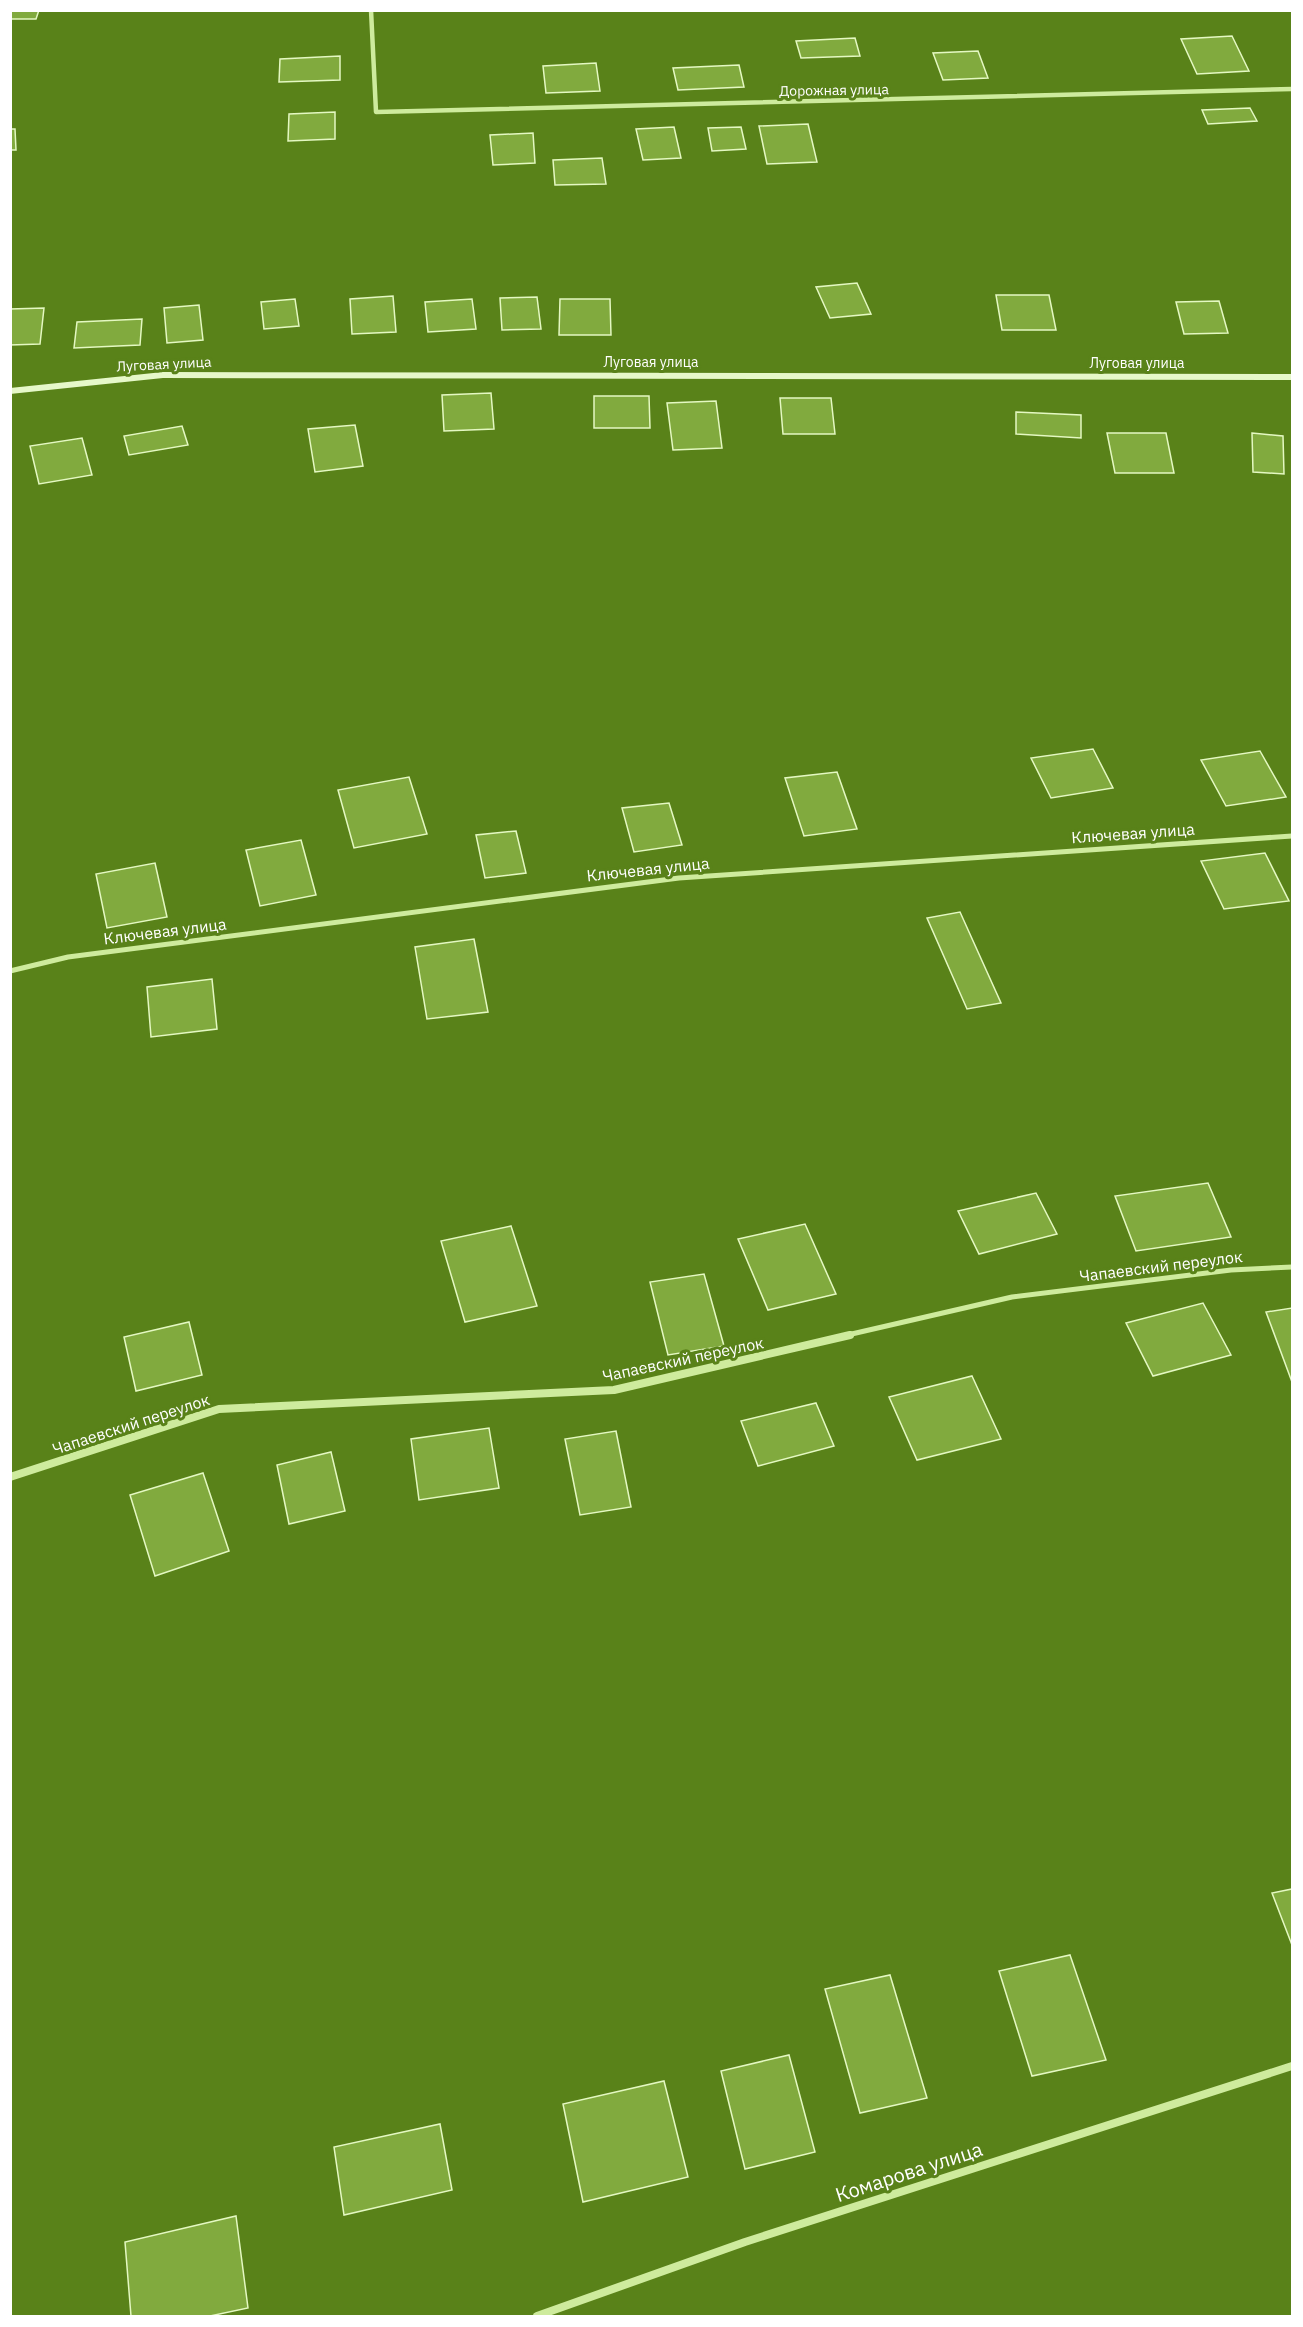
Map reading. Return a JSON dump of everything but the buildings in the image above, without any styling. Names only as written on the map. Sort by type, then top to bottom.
[{"type":"street","name":"Дорожная улица","points":[[371,10],[376,112],[1293,89]]},
{"type":"street","name":"Луговая улица","points":[[10,391],[163,375],[1293,377]]},
{"type":"street","name":"Ключевая улица","points":[[10,971],[80,956],[679,878],[1293,836]]},
{"type":"street","name":"Чапаевский переулок","points":[[10,1477],[219,1409],[614,1390],[1012,1297],[1231,1270],[1293,1267]]},
{"type":"street","name":"Комарова улица","points":[[537,2316],[744,2242],[1293,2066]]}]
